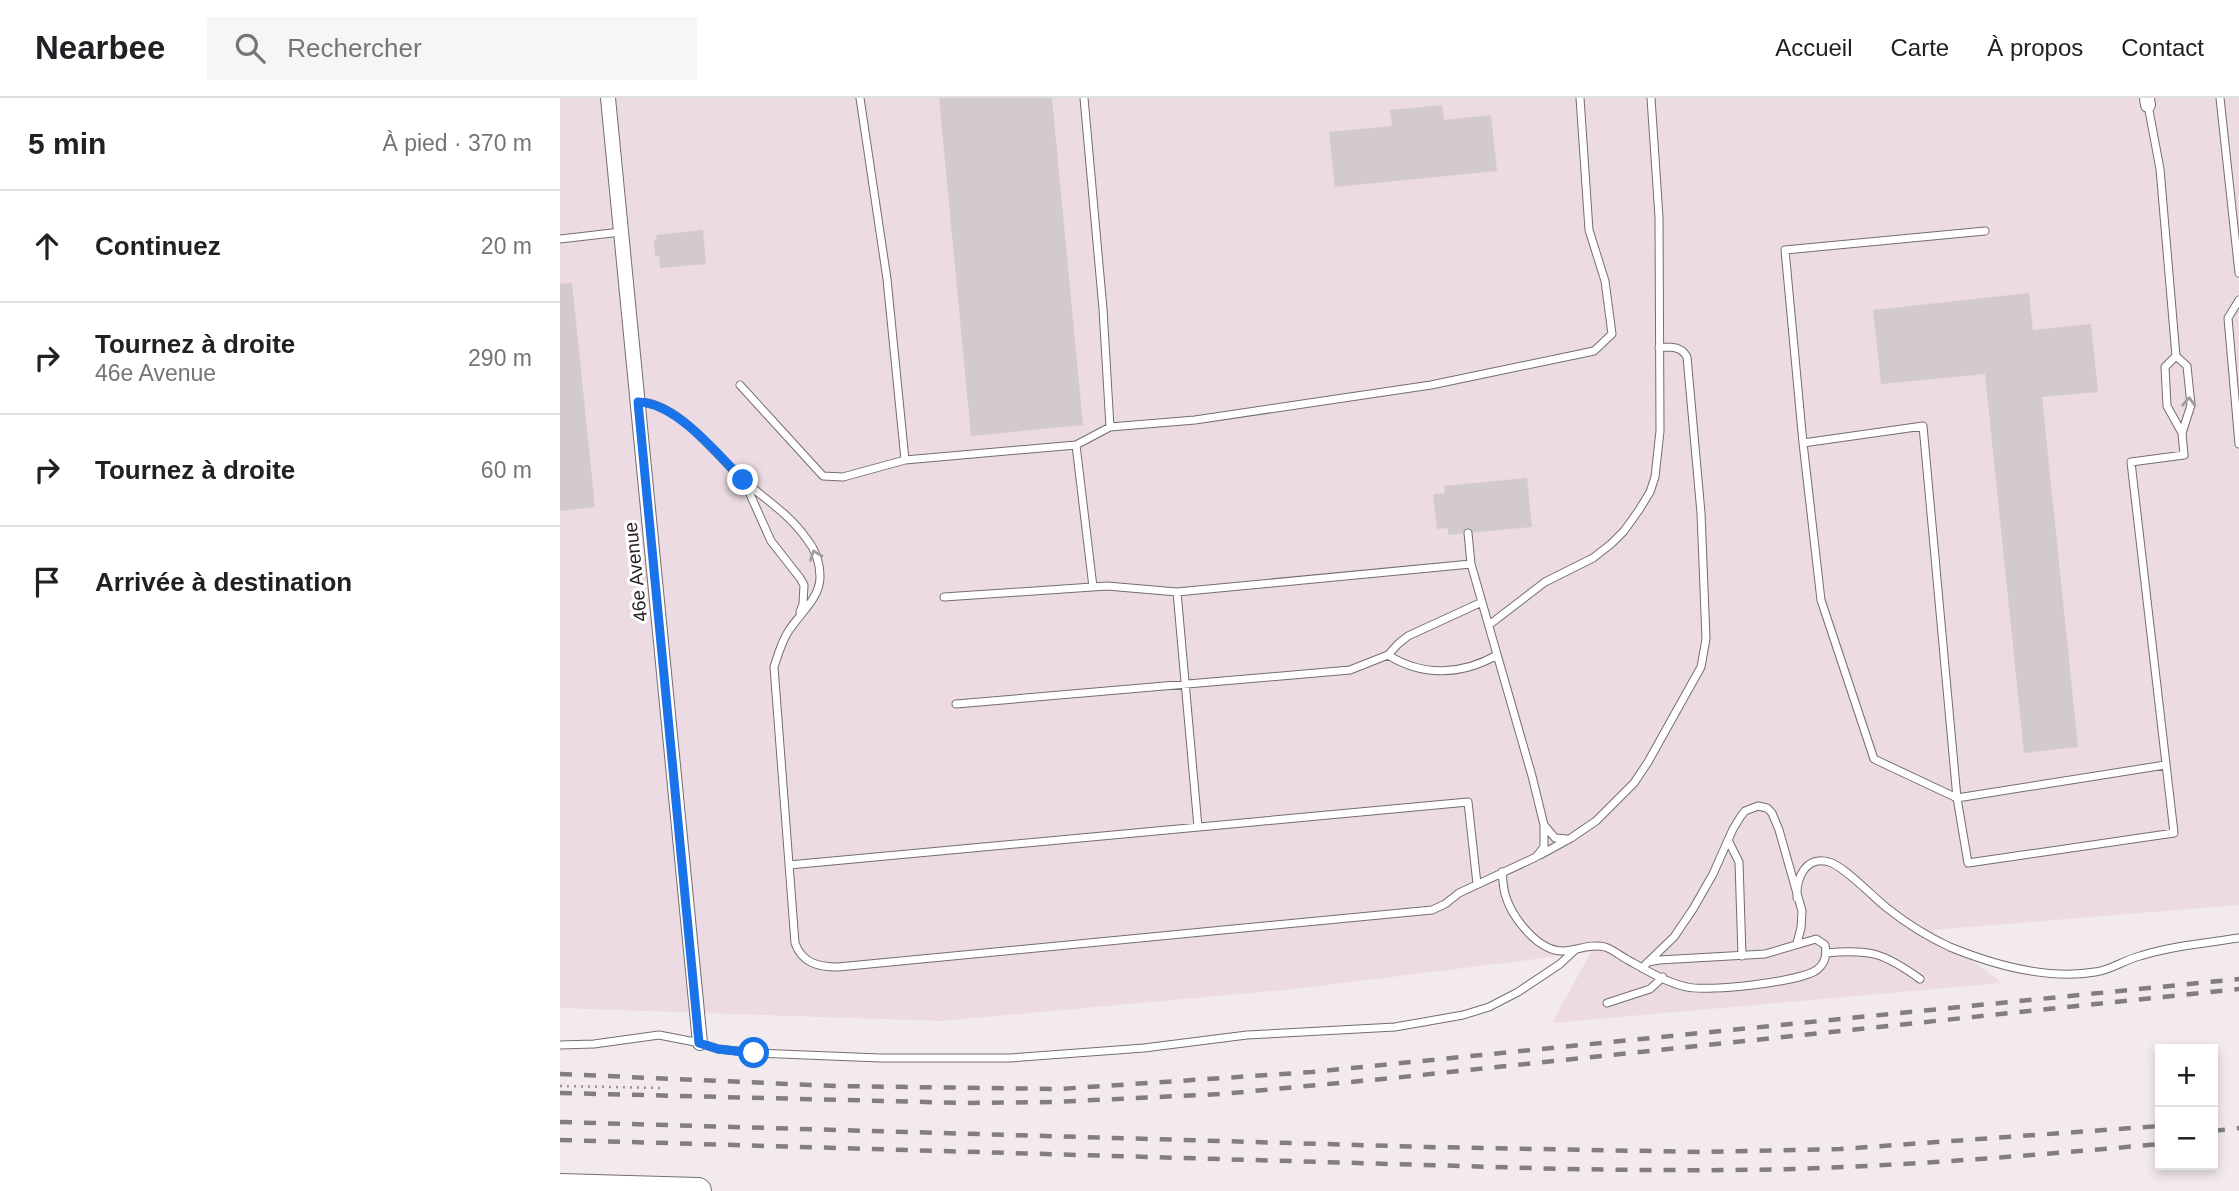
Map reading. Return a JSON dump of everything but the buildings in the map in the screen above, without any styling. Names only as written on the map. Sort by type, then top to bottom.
[{"type":"highway","points":[[560,1187],[698,1191]]},
{"type":"street","name":"46e Avenue","points":[[608,98],[699,1043]]},
{"type":"lane","points":[[860,98],[887,279],[905,460]]},
{"type":"lane","points":[[1084,98],[1103,309],[1110,427]]},
{"type":"lane","points":[[740,385],[823,476],[843,477],[905,460],[1076,445],[1110,427],[1195,420],[1431,385],[1594,351],[1612,334],[1605,281],[1589,230],[1580,98]]},
{"type":"lane","points":[[1489,625],[1545,582],[1593,558],[1611,544],[1624,531],[1650,492],[1658,460],[1659,347],[1659,217],[1651,98]]},
{"type":"lane","points":[[2220,98],[2239,273]]},
{"type":"lane","points":[[1803,443],[1923,426],[1956,798],[1968,863],[2174,833],[2131,462],[2184,455],[2182,433],[2191,405],[2187,366],[2176,356],[2160,169],[2148,102]]},
{"type":"lane","points":[[1984,230],[1785,250],[1821,600],[1874,759],[1956,798],[2165,765]]},
{"type":"lane","points":[[560,239],[621,232]]},
{"type":"lane","points":[[2239,300],[2228,318],[2239,444]]},
{"type":"lane","points":[[638,402],[656,405],[674,415],[706,442],[743,480],[795,523],[814,550],[819,565],[818,589],[786,634],[774,667],[795,943],[798,951],[812,964],[838,967],[1432,910],[1571,838],[1596,821],[1634,783],[1648,762],[1694,681],[1704,653],[1706,615],[1701,513],[1687,357],[1684,351],[1677,348],[1659,347]]},
{"type":"lane","points":[[2176,356],[2165,367],[2167,406],[2182,433]]},
{"type":"lane","points":[[1076,445],[1093,587]]},
{"type":"lane","points":[[743,480],[771,541],[804,585],[803,604],[799,615]]},
{"type":"lane","points":[[1468,533],[1471,564],[1544,825],[1544,848],[1536,856]]},
{"type":"lane","points":[[944,597],[1107,586],[1177,592],[1471,564]]},
{"type":"lane","points":[[1177,592],[1198,827]]},
{"type":"lane","points":[[956,704],[1350,670],[1388,655],[1408,636],[1482,602]]},
{"type":"lane","points":[[1388,655],[1400,663],[1446,672],[1476,666],[1497,655]]},
{"type":"lane","points":[[789,865],[1468,802],[1478,884]]},
{"type":"lane","points":[[1646,965],[1674,937],[1693,909],[1745,811],[1758,806],[1767,808],[1772,813],[1779,830],[1802,920],[1797,943]]},
{"type":"lane","points":[[1544,825],[1558,839],[1571,838]]},
{"type":"lane","points":[[1728,840],[1739,862],[1742,956]]},
{"type":"lane","points":[[1797,898],[1797,879],[1805,867],[1815,862],[1828,862],[1841,869],[1907,923],[1950,947],[2024,970],[2051,973],[2097,972],[2126,960],[2160,951],[2239,938]]},
{"type":"lane","points":[[1502,872],[1505,894],[1512,912],[1524,927],[1548,948],[1560,951],[1587,946],[1606,947],[1646,965],[1684,987],[1698,989],[1800,978],[1819,968],[1826,953],[1825,944],[1816,939],[1765,954],[1646,965]]},
{"type":"lane","points":[[560,1045],[608,1043],[659,1035],[718,1049],[792,1055],[1010,1058],[1144,1048],[1247,1035],[1404,1026],[1463,1015],[1489,1007],[1518,992],[1560,964],[1575,950]]},
{"type":"lane","points":[[1826,953],[1853,950],[1877,954],[1920,979]]},
{"type":"lane","points":[[1607,1003],[1650,989],[1663,977]]},
{"type":"path","points":[[560,1086],[662,1088]]},
{"type":"shaded area","points":[[560,98],[2239,98],[2239,905],[1932,930],[2002,983],[1552,1023],[1591,952],[1295,989],[940,1021],[560,1008]]},
{"type":"railway","points":[[560,1074],[836,1086],[1059,1089],[1312,1072],[2239,979]]},
{"type":"railway","points":[[560,1093],[967,1103],[1221,1094],[2239,989]]},
{"type":"railway","points":[[560,1122],[1428,1147],[1703,1152],[1840,1149],[2155,1126]]},
{"type":"railway","points":[[2218,1130],[2239,1128]]},
{"type":"railway","points":[[560,1140],[1679,1170],[1886,1165],[2155,1144]]},
{"type":"route","points":[[743,480],[706,442],[674,415],[656,405],[638,402],[699,1043],[718,1049],[754,1053]]}]
